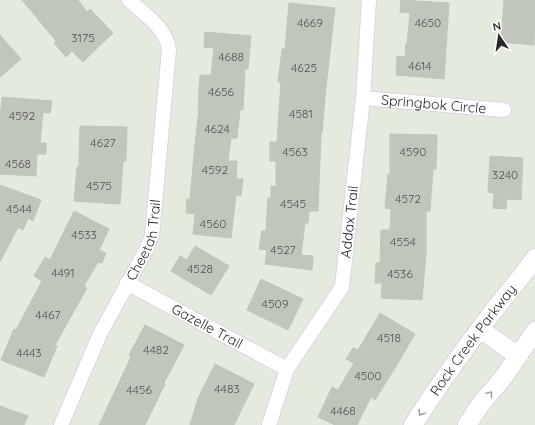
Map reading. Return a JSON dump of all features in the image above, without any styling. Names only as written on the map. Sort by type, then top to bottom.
[{"type":"street","name":"Cheetah Trail","points":[[61,425],[92,352],[127,283],[149,245],[152,235],[169,56],[168,44],[166,38],[154,23],[129,0]]},
{"type":"street","name":"Addax Trail","points":[[269,425],[287,369],[342,287],[363,98],[369,0]]},
{"type":"street","name":"Springbok Circle","points":[[363,98],[504,110]]},
{"type":"street","name":"Rock Creek Parkway","points":[[413,425],[439,384],[492,312],[525,274],[535,258]]},
{"type":"street","name":"Gazelle Trail","points":[[127,283],[287,369]]},
{"type":"street","points":[[480,329],[518,356]]},
{"type":"street","points":[[467,425],[480,405],[503,378],[535,331]]},
{"type":"building","points":[[22,0],[78,0],[87,12],[90,9],[113,33],[83,62],[72,51],[66,57],[54,43],[56,41]]},
{"type":"building","points":[[401,0],[449,3],[444,79],[396,75],[397,56],[405,57],[410,13],[400,12]]},
{"type":"building","points":[[504,0],[535,0],[534,45],[501,42]]},
{"type":"building","points":[[289,3],[335,8],[321,133],[318,211],[309,211],[308,223],[305,223],[301,255],[313,256],[312,270],[265,264],[267,250],[259,249],[262,231],[266,231],[268,198],[271,198],[271,186],[276,187],[276,161],[270,161],[270,142],[277,142],[281,82],[278,82],[282,49],[285,49]]},
{"type":"building","points":[[205,32],[251,36],[248,69],[245,69],[243,110],[240,110],[237,138],[231,138],[228,161],[237,161],[236,179],[243,179],[241,196],[236,195],[231,238],[193,234],[195,214],[186,213],[187,199],[190,200],[199,108],[200,75],[211,75],[214,48],[204,47]]},
{"type":"building","points":[[0,35],[21,59],[0,77]]},
{"type":"building","points":[[2,97],[52,101],[50,113],[43,112],[40,143],[46,143],[46,154],[37,154],[36,176],[0,174],[0,118]]},
{"type":"building","points":[[80,126],[127,127],[126,161],[123,161],[120,204],[74,201],[77,167],[79,167]]},
{"type":"building","points":[[390,134],[437,135],[436,169],[433,169],[430,211],[426,211],[426,254],[422,300],[381,298],[382,283],[375,283],[376,263],[380,263],[381,230],[390,230],[391,209],[385,208],[388,174],[390,175]]},
{"type":"building","points":[[490,156],[523,158],[521,200],[507,199],[506,209],[493,208],[494,193],[488,192]]},
{"type":"building","points":[[0,185],[41,200],[33,221],[28,218],[23,230],[18,227],[0,262]]},
{"type":"building","points":[[74,211],[109,229],[99,250],[106,253],[102,263],[98,262],[84,286],[87,288],[55,345],[57,346],[44,377],[1,360],[14,329],[16,330],[42,281],[34,276],[45,257],[50,260]]},
{"type":"building","points":[[195,246],[229,266],[211,295],[171,271],[180,256],[187,260]]},
{"type":"building","points":[[261,279],[303,299],[288,330],[247,310]]},
{"type":"building","points":[[380,313],[415,334],[398,363],[375,400],[371,397],[357,425],[335,425],[318,417],[332,387],[338,390],[354,363],[346,359],[353,348],[358,350]]},
{"type":"building","points":[[145,325],[184,345],[164,383],[165,384],[145,425],[99,425],[131,357],[129,355]]},
{"type":"building","points":[[215,364],[254,384],[234,425],[190,425],[198,398]]},
{"type":"building","points":[[0,406],[28,416],[24,425],[0,425]]}]
